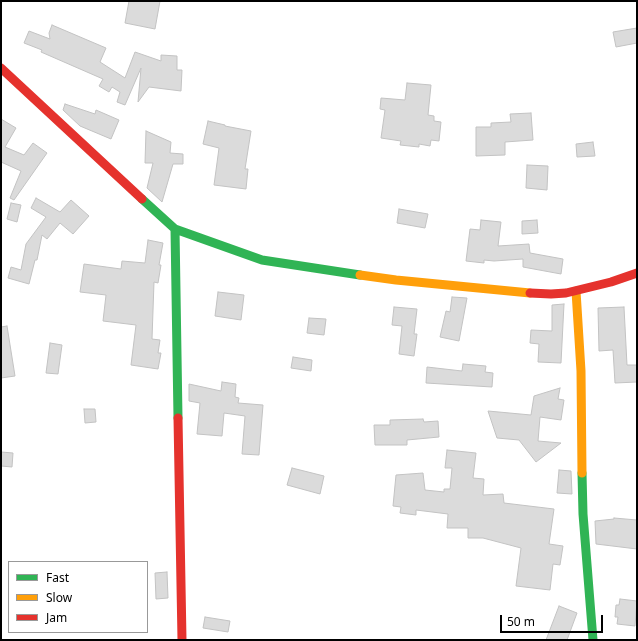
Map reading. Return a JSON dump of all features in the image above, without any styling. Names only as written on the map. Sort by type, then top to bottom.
[{"type":"street","points":[[1,68],[175,229],[262,260],[396,280],[503,291],[550,294],[576,291],[611,282],[637,273]]},
{"type":"street","points":[[175,229],[182,640]]},
{"type":"street","points":[[576,291],[581,371],[583,514],[593,640]]},
{"type":"building","points":[[129,1],[160,1],[155,29],[125,23]]},
{"type":"building","points":[[52,25],[106,48],[100,62],[125,78],[135,52],[161,61],[161,55],[177,56],[177,70],[182,70],[181,91],[149,87],[138,102],[141,68],[125,105],[117,102],[120,92],[112,87],[109,92],[99,86],[103,79],[24,43],[29,31],[50,39],[49,33]]},
{"type":"building","points":[[637,28],[637,43],[616,47],[613,32]]},
{"type":"building","points":[[407,83],[431,85],[428,115],[434,116],[434,121],[441,122],[439,141],[431,140],[430,146],[419,144],[419,147],[400,145],[401,141],[381,138],[385,110],[380,109],[381,98],[405,100]]},
{"type":"building","points":[[65,104],[95,114],[96,110],[119,120],[111,139],[80,126],[63,110]]},
{"type":"building","points":[[531,113],[533,140],[505,142],[505,155],[476,156],[476,127],[491,127],[491,123],[511,122],[510,114]]},
{"type":"building","points":[[1,119],[16,128],[5,147],[24,155],[33,143],[47,153],[14,200],[10,198],[21,171],[1,162]]},
{"type":"building","points":[[208,121],[251,131],[245,169],[248,169],[246,189],[214,185],[219,148],[203,144]]},
{"type":"building","points":[[146,131],[171,142],[170,153],[183,154],[183,164],[173,164],[162,202],[147,188],[153,163],[145,163]]},
{"type":"building","points":[[593,142],[595,156],[577,157],[576,144]]},
{"type":"building","points":[[527,165],[548,166],[547,190],[526,188]]},
{"type":"building","points":[[36,198],[60,212],[71,200],[89,216],[73,234],[60,223],[47,239],[42,235],[37,260],[35,260],[29,284],[8,278],[11,267],[21,270],[26,244],[46,217],[31,208]]},
{"type":"building","points":[[11,203],[21,205],[17,222],[7,219]]},
{"type":"building","points":[[399,209],[428,214],[425,228],[397,223]]},
{"type":"building","points":[[481,220],[501,222],[498,246],[529,244],[530,253],[563,259],[561,274],[523,267],[523,259],[494,261],[484,260],[484,263],[466,261],[470,229],[480,230]]},
{"type":"building","points":[[537,220],[538,233],[522,234],[522,221]]},
{"type":"building","points":[[148,240],[163,243],[159,265],[161,265],[158,283],[154,282],[152,339],[160,340],[158,353],[161,353],[158,369],[131,365],[136,325],[103,321],[106,295],[80,292],[84,264],[121,269],[122,261],[145,263]]},
{"type":"building","points":[[218,292],[244,295],[241,320],[215,316]]},
{"type":"building","points":[[452,297],[467,298],[459,341],[440,337],[446,311],[450,312]]},
{"type":"building","points":[[564,304],[561,363],[538,362],[539,344],[530,343],[531,330],[552,331],[552,305]]},
{"type":"building","points":[[394,307],[417,309],[414,334],[417,334],[414,356],[399,354],[402,326],[392,325]]},
{"type":"building","points":[[624,307],[627,365],[637,365],[637,382],[615,383],[613,350],[599,351],[598,308]]},
{"type":"building","points":[[309,318],[326,319],[324,335],[307,333]]},
{"type":"building","points":[[7,326],[15,376],[1,378],[1,327]]},
{"type":"building","points":[[50,343],[62,345],[58,374],[46,373]]},
{"type":"building","points":[[293,357],[312,360],[311,371],[291,368]]},
{"type":"building","points":[[463,364],[486,366],[485,372],[493,373],[492,387],[426,383],[427,367],[462,371]]},
{"type":"building","points":[[222,382],[236,384],[235,397],[239,398],[238,403],[263,405],[259,455],[242,454],[245,416],[224,413],[222,436],[197,434],[200,403],[189,401],[189,384],[221,391]]},
{"type":"building","points":[[560,388],[558,399],[564,400],[561,420],[540,417],[538,441],[561,443],[536,462],[519,440],[497,438],[488,411],[531,415],[534,396]]},
{"type":"building","points":[[84,409],[95,409],[96,422],[85,423]]},
{"type":"building","points":[[423,419],[424,422],[438,421],[439,437],[407,440],[407,445],[375,445],[374,425],[390,425],[390,420]]},
{"type":"building","points":[[447,450],[476,453],[473,478],[484,479],[483,495],[503,494],[504,503],[554,509],[549,544],[563,546],[560,565],[553,564],[550,590],[516,586],[521,548],[483,538],[468,538],[468,528],[447,528],[448,514],[416,510],[416,515],[400,513],[401,507],[393,506],[396,475],[423,473],[425,490],[444,492],[444,489],[450,489],[452,468],[445,468]]},
{"type":"building","points":[[1,452],[13,453],[12,467],[1,466]]},
{"type":"building","points":[[292,468],[324,476],[320,494],[287,485]]},
{"type":"building","points":[[559,470],[571,471],[572,494],[557,493]]},
{"type":"building","points":[[614,518],[637,520],[637,549],[596,544],[595,521]]},
{"type":"building","points":[[167,572],[168,598],[156,599],[155,573]]},
{"type":"building","points":[[620,599],[637,601],[635,626],[617,624],[618,617],[615,617],[616,605],[619,605]]},
{"type":"building","points":[[559,606],[577,613],[567,640],[546,640]]},
{"type":"building","points":[[205,617],[230,621],[228,632],[203,628]]},
{"type":"traffic: fast","points":[[142,199],[175,229],[178,418]]},
{"type":"traffic: fast","points":[[175,229],[262,260],[360,275]]},
{"type":"traffic: fast","points":[[582,473],[583,514],[593,640]]},
{"type":"traffic: slow","points":[[360,275],[530,293]]},
{"type":"traffic: slow","points":[[576,291],[581,371],[582,473]]},
{"type":"traffic: jam","points":[[1,68],[142,199]]},
{"type":"traffic: jam","points":[[530,293],[566,293],[611,282],[637,273]]},
{"type":"traffic: jam","points":[[178,418],[182,640]]}]
